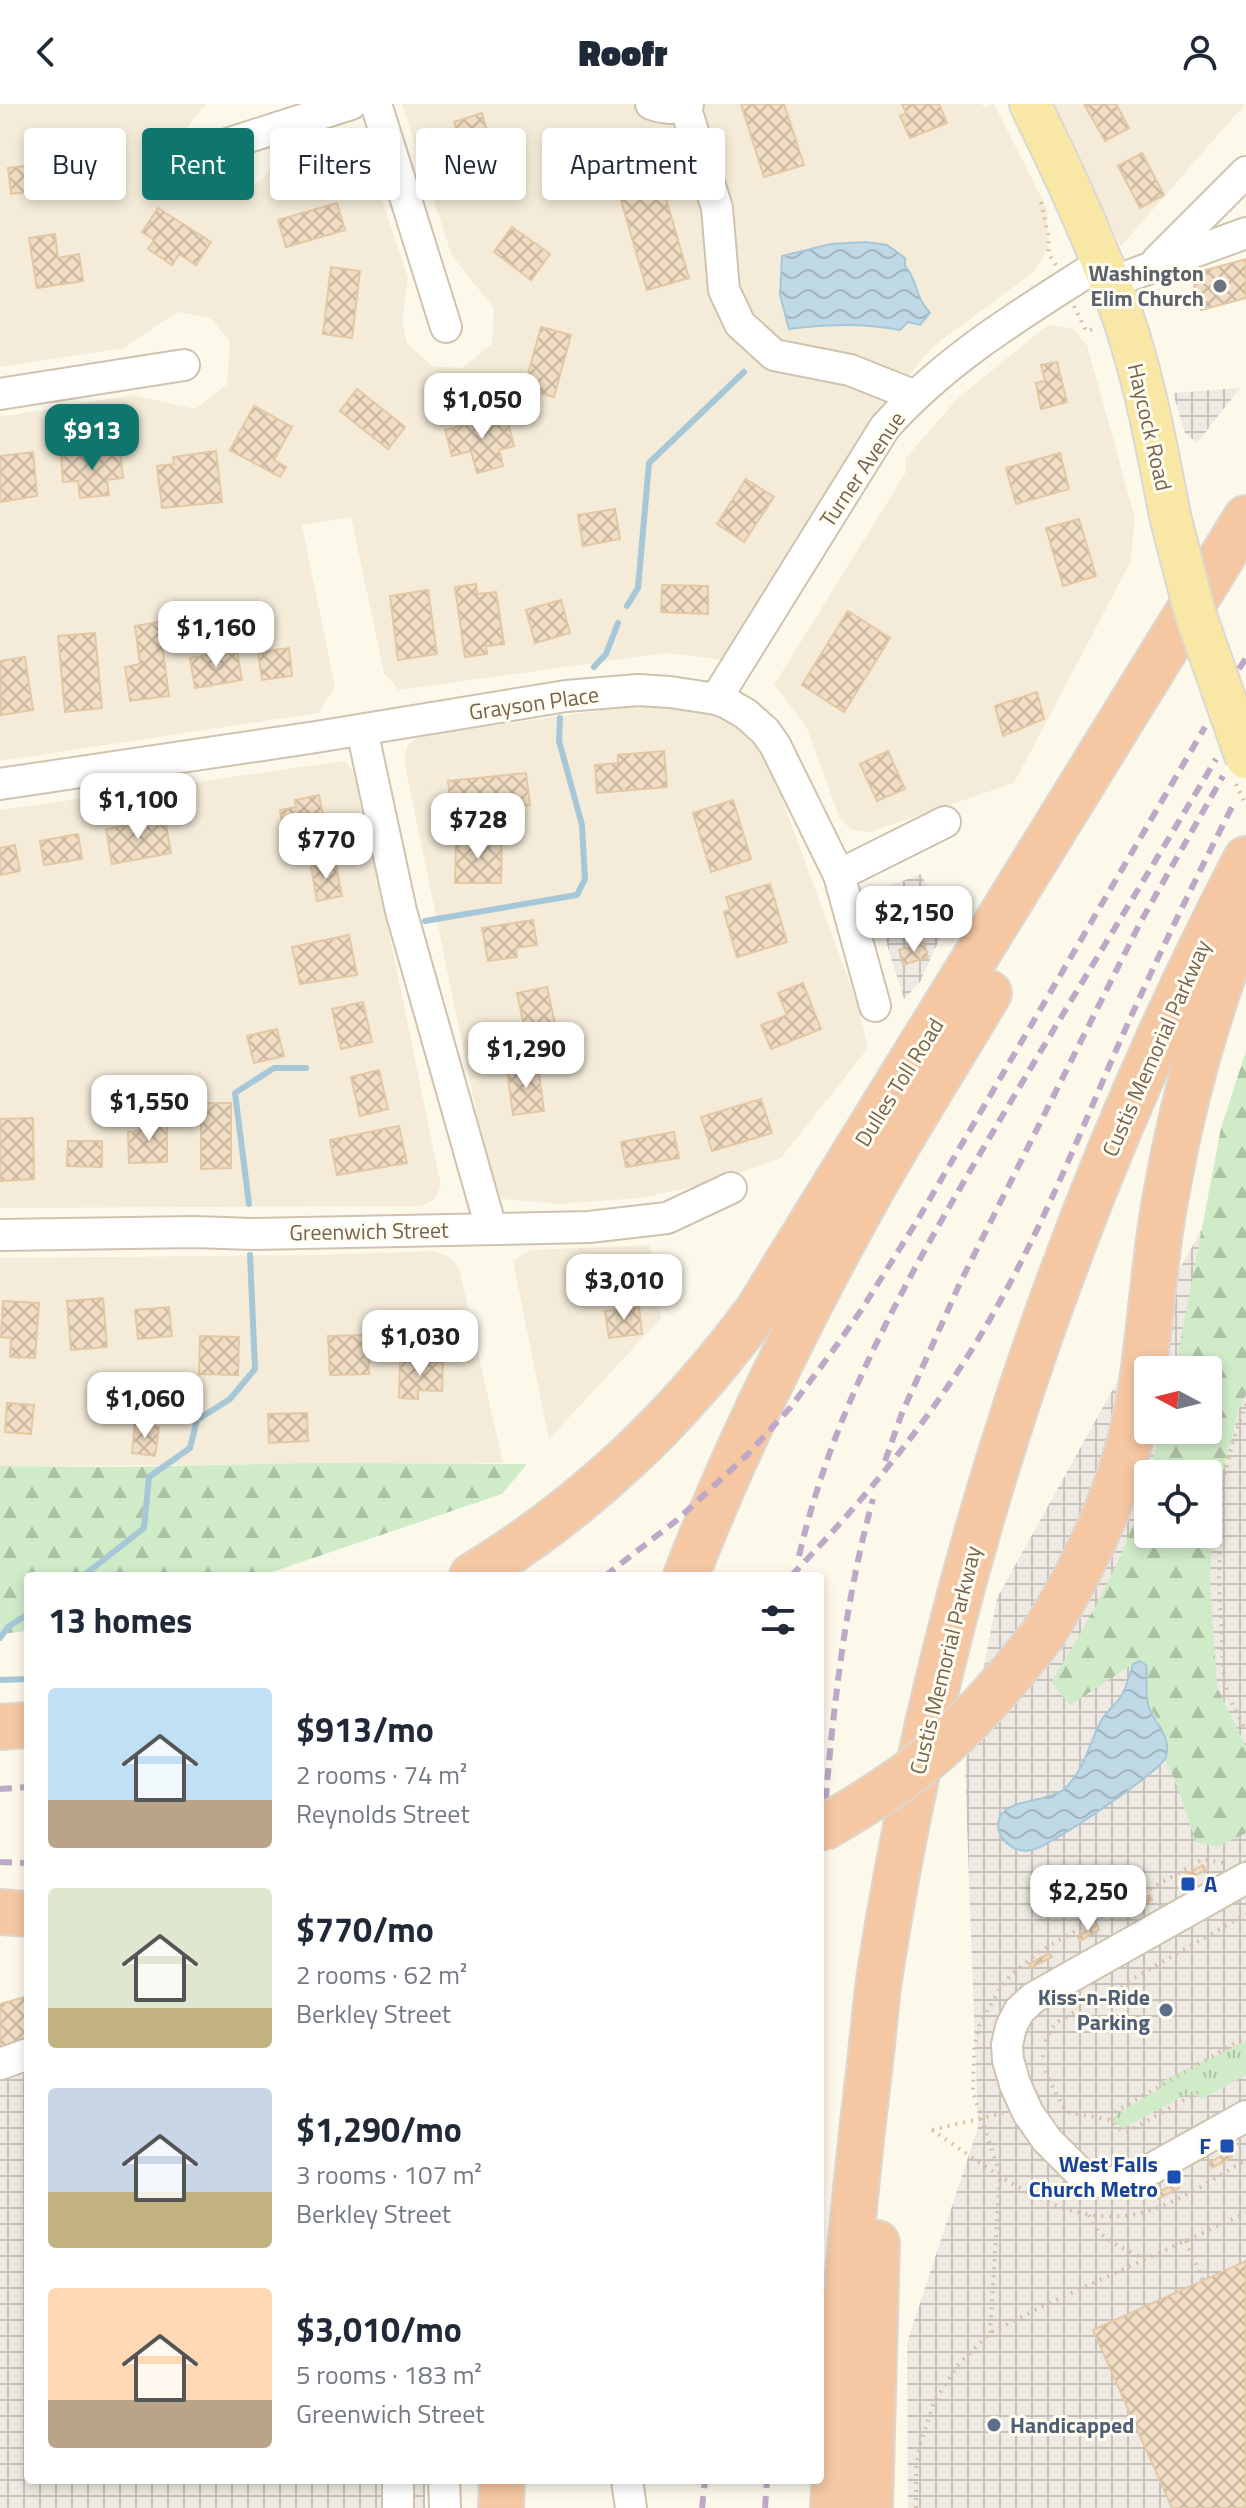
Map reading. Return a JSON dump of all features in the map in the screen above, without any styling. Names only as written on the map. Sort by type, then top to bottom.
[{"type":"highway","name":"Dulles Toll Road","points":[[478,1572],[574,1506],[631,1457],[711,1372],[758,1310],[1246,518]]},
{"type":"highway","points":[[688,1572],[739,1449],[785,1352],[872,1189],[1246,565]]},
{"type":"highway","name":"Custis Memorial Parkway","points":[[833,2508],[844,2309],[880,1972],[916,1778],[943,1660],[981,1517],[1051,1302],[1142,1074],[1246,859]]},
{"type":"highway","points":[[824,1827],[911,1771],[971,1717],[1043,1634],[1069,1592],[1095,1540],[1128,1449],[1139,1400],[1160,1230],[1178,1132],[1211,1011],[1246,915]]},
{"type":"highway","points":[[0,1727],[24,1725]]},
{"type":"highway","points":[[0,1744],[24,1742]]},
{"type":"highway","points":[[870,2508],[884,2063],[911,1887],[916,1778]]},
{"type":"highway","points":[[501,2508],[502,2484]]},
{"type":"main road","name":"Haycock Road","points":[[1030,104],[1061,166],[1129,340],[1195,613],[1246,758]]},
{"type":"street","points":[[254,135],[351,104]]},
{"type":"street","points":[[376,104],[446,327]]},
{"type":"street","points":[[651,104],[661,108],[686,105],[717,208],[724,290],[740,324],[774,355],[850,370],[913,395]]},
{"type":"street","points":[[1150,269],[1246,172]]},
{"type":"street","name":"Turner Avenue","points":[[716,699],[885,427],[913,395],[994,332],[1064,286],[1105,273],[1150,269],[1246,233]]},
{"type":"street","points":[[0,394],[184,365]]},
{"type":"street","name":"Grayson Place","points":[[0,784],[566,696],[638,690],[716,699],[746,714],[775,745],[839,875],[875,1006]]},
{"type":"street","points":[[362,730],[401,911],[491,1228]]},
{"type":"street","points":[[839,875],[945,822]]},
{"type":"street","name":"Greenwich Street","points":[[0,1235],[253,1234],[589,1227],[667,1218],[731,1188]]},
{"type":"street","points":[[1246,1878],[1033,1998],[1019,2011],[1007,2045],[1015,2084],[1034,2122],[1061,2156],[1081,2174],[1101,2182],[1128,2182],[1246,2116]]},
{"type":"street","points":[[0,2064],[24,2055]]},
{"type":"street","points":[[398,2484],[398,2508]]},
{"type":"street","points":[[444,2484],[445,2508]]},
{"type":"street","points":[[628,2484],[633,2508]]},
{"type":"street","points":[[633,2508],[639,2484]]},
{"type":"path","points":[[1039,192],[1049,255],[1064,286]]},
{"type":"path","points":[[1246,1404],[1221,1488],[1219,1583],[1224,1680],[1246,1731]]},
{"type":"path","points":[[1112,2120],[1066,2112],[1042,2059],[1047,2036],[1057,2022],[1246,1914]]},
{"type":"path","points":[[1112,2120],[1116,2111],[1246,2037]]},
{"type":"path","points":[[1112,2120],[1116,2127],[1127,2132],[1198,2092]]},
{"type":"path","points":[[1006,2112],[932,2130],[1041,2198],[1089,2215],[1128,2216],[1158,2208],[1246,2160]]},
{"type":"path","points":[[980,2118],[1000,2175],[990,2333]]},
{"type":"path","points":[[916,2508],[916,2469],[920,2445],[934,2402],[957,2366],[990,2333],[1246,2213]]},
{"type":"path","points":[[1089,2215],[1092,2224],[1105,2237],[1145,2260]]},
{"type":"path","points":[[1186,2241],[1203,2280]]},
{"type":"shaded area","points":[[0,104],[206,104],[187,128],[142,128],[142,200],[254,200],[254,184],[261,181],[270,168],[270,200],[382,200],[408,277],[402,321],[407,343],[432,366],[462,368],[492,344],[494,308],[452,256],[434,200],[526,200],[526,128],[416,128],[416,147],[402,104],[982,104],[984,107],[994,104],[1047,209],[1048,249],[1034,272],[932,347],[866,430],[724,660],[666,653],[399,690],[384,673],[351,517],[302,525],[335,687],[318,713],[0,761],[0,417],[133,395],[195,409],[227,384],[230,341],[210,318],[177,312],[124,348],[0,367]]},
{"type":"shaded area","points":[[1045,104],[1245,104],[1121,246]]},
{"type":"shaded area","points":[[1049,324],[1073,329],[1087,345],[1135,518],[1130,563],[1014,783],[870,832],[852,830],[840,819],[806,726],[774,685],[906,472],[905,459],[958,398]]},
{"type":"shaded area","points":[[1240,388],[1197,443],[1185,433],[1173,393]]},
{"type":"shaded area","points":[[675,700],[733,715],[766,755],[858,1006],[868,1048],[781,1158],[713,1182],[641,1198],[559,1204],[502,1199],[491,1183],[404,761],[407,746],[420,736]]},
{"type":"shaded area","points":[[344,761],[357,776],[441,1186],[434,1200],[421,1206],[0,1208],[0,810]]},
{"type":"shaded area","points":[[921,874],[945,927],[920,982],[904,999],[875,906],[887,887]]},
{"type":"shaded area","points":[[1246,1102],[1246,2508],[908,2508],[907,2343],[978,2127],[965,1768],[997,1598],[1209,1216]]},
{"type":"shaded area","points":[[649,1245],[661,1318],[549,1439],[513,1261],[530,1250]]},
{"type":"shaded area","points":[[432,1251],[448,1256],[459,1268],[503,1463],[0,1466],[0,1258]]},
{"type":"shaded area","points":[[0,2015],[24,2018],[24,2484],[425,2484],[425,2508],[0,2508]]},
{"type":"green space","points":[[1246,1051],[1246,1395],[1239,1409],[1222,1476],[1222,1460],[1153,1460],[1157,1444],[1222,1444],[1222,1356],[1178,1356],[1221,1128]]},
{"type":"green space","points":[[320,1463],[527,1464],[502,1494],[272,1572],[24,1572],[24,1631],[0,1634],[0,1466]]},
{"type":"green space","points":[[1134,1522],[1134,1548],[1211,1548],[1210,1580],[1217,1687],[1246,1747],[1246,1833],[1217,1847],[1196,1842],[1165,1760],[1164,1732],[1148,1702],[1146,1665],[1140,1661],[1133,1664],[1070,1705],[1051,1682],[1107,1584]]},
{"type":"green space","points":[[1246,2041],[1246,2075],[1202,2099],[1189,2093],[1124,2128],[1114,2121],[1115,2115],[1162,2087],[1160,2082]]},
{"type":"water","points":[[866,242],[887,245],[905,258],[905,266],[930,313],[920,325],[908,322],[900,330],[845,325],[789,329],[780,295],[782,256],[831,244]]},
{"type":"water","points":[[1140,1661],[1146,1665],[1148,1702],[1167,1743],[1166,1757],[1126,1792],[1042,1846],[1021,1850],[1011,1846],[999,1831],[999,1819],[1003,1812],[1018,1804],[1056,1794],[1070,1783],[1101,1721],[1122,1694],[1133,1664]]},
{"type":"building","points":[[741,104],[784,104],[804,165],[764,177]]},
{"type":"building","points":[[902,104],[939,104],[947,123],[910,138],[900,116],[906,113]]},
{"type":"building","points":[[1084,104],[1116,104],[1129,128],[1105,141]]},
{"type":"building","points":[[482,113],[486,128],[456,128],[454,122]]},
{"type":"building","points":[[1142,153],[1164,195],[1140,208],[1118,166]]},
{"type":"building","points":[[24,166],[24,193],[11,194],[8,168]]},
{"type":"building","points":[[621,200],[666,200],[689,278],[647,290]]},
{"type":"building","points":[[337,203],[345,230],[286,247],[278,220]]},
{"type":"building","points":[[158,208],[211,242],[196,265],[179,254],[172,265],[148,249],[154,240],[142,232]]},
{"type":"building","points":[[512,227],[550,254],[531,280],[494,252]]},
{"type":"building","points":[[55,234],[58,258],[79,254],[83,281],[37,288],[29,238]]},
{"type":"building","name":"Washington Elim Church","points":[[1246,259],[1246,298],[1201,310],[1191,274]]},
{"type":"building","points":[[331,267],[360,271],[352,338],[323,334]]},
{"type":"building","points":[[541,327],[571,335],[554,397],[524,388]]},
{"type":"building","points":[[1057,362],[1067,402],[1041,409],[1036,383],[1045,381],[1041,365]]},
{"type":"building","points":[[357,389],[405,427],[388,449],[340,411]]},
{"type":"building","points":[[254,406],[292,427],[274,460],[286,467],[280,477],[230,450]]},
{"type":"building","points":[[506,414],[514,446],[499,450],[503,466],[477,473],[471,451],[452,456],[445,430]]},
{"type":"building","points":[[120,450],[123,478],[107,480],[109,495],[80,498],[78,481],[63,482],[61,456]]},
{"type":"building","points":[[216,451],[222,502],[162,508],[157,466],[174,464],[173,457]]},
{"type":"building","points":[[33,452],[37,496],[0,502],[0,456]]},
{"type":"building","points":[[1060,453],[1069,489],[1016,504],[1006,468]]},
{"type":"building","points":[[746,479],[774,497],[744,542],[717,524]]},
{"type":"building","points":[[615,509],[620,539],[583,546],[578,515]]},
{"type":"building","points":[[1079,519],[1096,576],[1063,586],[1046,528]]},
{"type":"building","points":[[476,584],[477,594],[496,592],[504,644],[486,646],[487,654],[465,657],[455,587]]},
{"type":"building","points":[[662,585],[708,586],[708,614],[661,612]]},
{"type":"building","points":[[428,590],[437,654],[398,660],[390,596]]},
{"type":"building","points":[[561,600],[570,633],[535,643],[526,610]]},
{"type":"building","points":[[848,611],[890,638],[844,712],[802,685]]},
{"type":"building","points":[[159,622],[169,696],[130,701],[125,667],[140,664],[135,626]]},
{"type":"building","points":[[95,633],[102,708],[65,712],[58,636]]},
{"type":"building","points":[[289,648],[292,676],[262,680],[258,652]]},
{"type":"building","points":[[237,650],[242,680],[195,688],[190,658]]},
{"type":"building","points":[[25,657],[33,710],[1,715],[0,661]]},
{"type":"building","points":[[1037,692],[1044,719],[1003,736],[995,706]]},
{"type":"building","points":[[664,751],[667,787],[597,793],[595,765],[618,763],[618,755]]},
{"type":"building","points":[[888,751],[905,789],[877,801],[860,764]]},
{"type":"building","points":[[526,773],[530,805],[452,814],[448,781]]},
{"type":"building","points":[[319,795],[326,831],[305,835],[303,825],[283,829],[280,810],[296,807],[295,800]]},
{"type":"building","points":[[733,800],[751,859],[711,872],[693,813]]},
{"type":"building","points":[[165,819],[171,853],[112,864],[106,829]]},
{"type":"building","points":[[78,834],[82,859],[44,865],[40,841]]},
{"type":"building","points":[[456,839],[502,840],[501,883],[455,883]]},
{"type":"building","points":[[15,845],[20,871],[0,875],[0,848]]},
{"type":"building","points":[[335,861],[342,896],[317,901],[311,866]]},
{"type":"building","points":[[770,884],[787,942],[737,957],[724,912],[730,910],[726,897]]},
{"type":"building","points":[[533,920],[537,945],[516,948],[517,957],[488,961],[482,928]]},
{"type":"building","points":[[349,935],[357,975],[300,984],[292,947]]},
{"type":"building","points":[[924,942],[928,957],[903,965],[899,950]]},
{"type":"building","points":[[803,983],[821,1029],[771,1049],[761,1025],[787,1015],[778,993]]},
{"type":"building","points":[[547,987],[556,1029],[526,1036],[517,993]]},
{"type":"building","points":[[363,1002],[372,1042],[341,1049],[332,1009]]},
{"type":"building","points":[[277,1029],[284,1056],[254,1063],[247,1036]]},
{"type":"building","points":[[538,1066],[544,1111],[513,1115],[507,1070]]},
{"type":"building","points":[[379,1070],[388,1109],[360,1116],[351,1077]]},
{"type":"building","points":[[761,1099],[772,1133],[712,1151],[701,1117]]},
{"type":"building","points":[[201,1103],[231,1103],[231,1168],[201,1169]]},
{"type":"building","points":[[33,1118],[34,1179],[0,1181],[0,1119]]},
{"type":"building","points":[[140,1122],[167,1122],[167,1162],[129,1163],[128,1132],[140,1131]]},
{"type":"building","points":[[399,1126],[407,1163],[337,1175],[330,1140]]},
{"type":"building","points":[[674,1132],[679,1158],[626,1167],[621,1142]]},
{"type":"building","points":[[68,1141],[102,1141],[102,1167],[67,1166]]},
{"type":"building","points":[[103,1298],[107,1347],[71,1350],[67,1301]]},
{"type":"building","points":[[3,1301],[39,1303],[35,1358],[10,1357],[11,1338],[1,1337]]},
{"type":"building","points":[[169,1307],[172,1336],[138,1339],[135,1310]]},
{"type":"building","points":[[639,1307],[642,1334],[609,1338],[605,1311]]},
{"type":"building","points":[[368,1335],[369,1374],[330,1375],[328,1336]]},
{"type":"building","points":[[200,1336],[239,1337],[238,1375],[199,1374]]},
{"type":"building","points":[[400,1361],[443,1363],[442,1391],[418,1390],[418,1399],[399,1398]]},
{"type":"building","points":[[7,1403],[34,1405],[31,1434],[5,1432]]},
{"type":"building","points":[[307,1413],[308,1441],[269,1443],[268,1414]]},
{"type":"building","points":[[135,1424],[159,1427],[155,1456],[132,1453]]},
{"type":"building","points":[[1203,1865],[1206,1870],[1185,1880],[1183,1876]]},
{"type":"building","points":[[1150,1895],[1152,1900],[1132,1911],[1130,1907]]},
{"type":"building","points":[[1097,1925],[1099,1930],[1080,1941],[1077,1936]]},
{"type":"building","points":[[1049,1953],[1052,1957],[1031,1968],[1029,1964]]},
{"type":"building","points":[[24,1997],[24,2040],[0,2048],[0,2004]]},
{"type":"building","points":[[1229,2151],[1232,2157],[1212,2168],[1209,2163]]},
{"type":"building","points":[[1176,2183],[1179,2188],[1158,2199],[1155,2194]]},
{"type":"building","points":[[1246,2261],[1246,2508],[1172,2508],[1093,2330]]},
{"type":"waterway","points":[[627,606],[638,588],[649,463],[744,372]]},
{"type":"waterway","points":[[594,667],[606,654],[618,623]]},
{"type":"waterway","points":[[425,921],[577,895],[585,879],[582,825],[559,741],[560,718]]},
{"type":"waterway","points":[[249,1204],[235,1093],[274,1068],[306,1068]]},
{"type":"waterway","points":[[88,1572],[144,1528],[149,1477],[190,1448],[197,1420],[230,1399],[255,1369],[250,1255]]},
{"type":"waterway","points":[[0,1638],[8,1627],[24,1617]]},
{"type":"waterway","points":[[0,1680],[24,1679]]},
{"type":"railway","points":[[1239,669],[1246,658]]},
{"type":"railway","points":[[610,1572],[677,1520],[748,1454],[790,1408],[829,1356],[917,1221],[1205,727]]},
{"type":"railway","points":[[799,1556],[835,1440],[883,1330],[911,1276],[1001,1118],[1216,759]]},
{"type":"railway","points":[[885,1461],[902,1413],[960,1283],[1140,923],[1223,776]]},
{"type":"railway","points":[[795,1572],[851,1511],[906,1444],[981,1335],[1034,1235],[1145,985],[1235,801]]},
{"type":"railway","points":[[824,1820],[841,1658],[854,1578],[873,1499]]},
{"type":"railway","points":[[0,1789],[24,1787]]},
{"type":"railway","points":[[0,1862],[24,1863]]},
{"type":"railway","points":[[702,2508],[705,2484]]},
{"type":"railway","points":[[765,2508],[767,2484]]},
{"type":"place","name":"Washington Elim Church","points":[[1220,286]]},
{"type":"place","name":"A","points":[[1188,1884]]},
{"type":"place","name":"Kiss-n-Ride Parking","points":[[1166,2010]]},
{"type":"place","name":"F","points":[[1227,2146]]},
{"type":"place","name":"West Falls Church Metro","points":[[1174,2177]]},
{"type":"place","name":"Handicapped","points":[[994,2425]]}]
